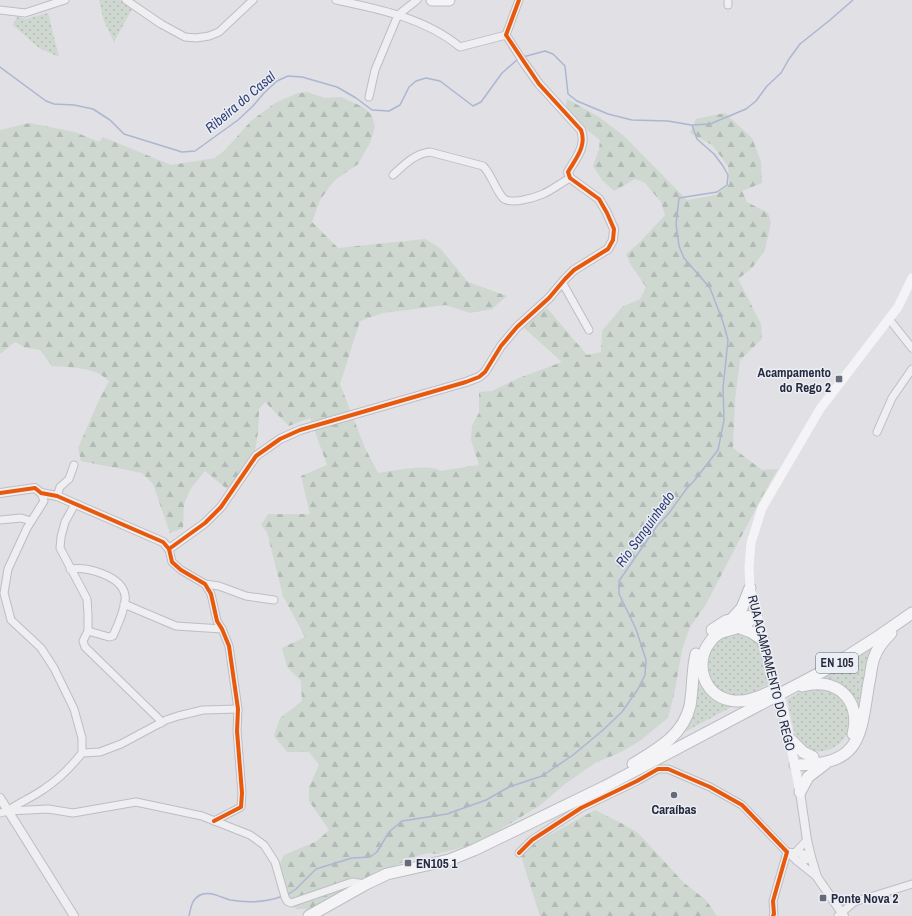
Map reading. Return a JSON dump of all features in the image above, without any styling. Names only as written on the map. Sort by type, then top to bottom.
[{"type":"main road","points":[[432,0],[449,0]]},
{"type":"main road","name":"RUA ACAMPAMENTO DO REGO","points":[[800,792],[784,712],[756,615],[750,588],[749,567],[751,543],[762,508],[820,409],[898,307],[912,278]]},
{"type":"main road","points":[[750,588],[735,624],[715,636],[710,641],[702,657],[701,666],[707,684],[713,692],[722,698],[730,700],[748,700],[768,693]]},
{"type":"main road","name":"EN 105","points":[[309,916],[387,874],[449,860],[478,848],[535,819],[753,703],[768,693],[826,664],[866,639],[912,607]]},
{"type":"main road","points":[[795,765],[809,765],[827,762],[845,755],[858,738],[862,725],[873,658],[882,642],[912,614]]},
{"type":"main road","name":"EN 105","points":[[535,819],[604,787],[829,668],[912,614]]},
{"type":"main road","points":[[621,772],[663,745],[676,733],[687,716],[690,706],[695,660],[700,644],[712,630],[750,621],[756,615]]},
{"type":"main road","points":[[735,624],[763,640]]},
{"type":"main road","points":[[757,706],[803,686],[812,684],[831,685],[841,691],[850,702],[855,716],[852,735],[847,743],[836,752],[829,755],[813,757],[795,765]]},
{"type":"main road","points":[[790,739],[803,752],[813,757]]},
{"type":"main road","points":[[800,792],[808,776],[827,762]]},
{"type":"street","points":[[42,0],[43,8]]},
{"type":"street","points":[[0,10],[25,13],[64,0]]},
{"type":"street","points":[[126,0],[161,24],[185,37],[196,38],[209,36],[219,32],[253,0]]},
{"type":"street","points":[[336,0],[398,14],[438,31],[460,47],[506,35]]},
{"type":"street","points":[[369,97],[375,70],[398,14],[417,0]]},
{"type":"street","points":[[506,35],[519,0]]},
{"type":"street","points":[[168,550],[205,522],[221,507],[256,456],[280,439],[300,430],[479,377],[485,372],[501,346],[517,327],[549,298],[574,270],[608,249],[613,240],[614,229],[607,213],[599,199],[570,178],[568,172],[582,148],[584,138],[581,130],[539,84],[506,35]]},
{"type":"street","points":[[393,175],[412,158],[422,153],[430,152],[483,166],[489,172],[505,200],[513,201],[523,200],[542,194],[570,178]]},
{"type":"street","points":[[562,282],[589,330]]},
{"type":"street","points":[[889,319],[912,348]]},
{"type":"street","points":[[877,432],[892,398],[912,369]]},
{"type":"street","points":[[57,496],[60,487],[69,479],[74,465]]},
{"type":"street","points":[[0,493],[35,488],[41,492],[57,496],[163,542],[168,550],[172,562],[181,570],[205,584],[219,586],[246,596],[274,600]]},
{"type":"street","points":[[4,812],[43,790],[68,770],[82,753],[82,738],[74,709],[54,668],[41,648],[11,620],[4,593],[8,569],[27,528],[44,501],[41,492]]},
{"type":"street","points":[[75,504],[65,522],[60,548],[87,599],[88,631],[84,642],[85,647],[159,719],[161,723]]},
{"type":"street","points":[[0,520],[21,518],[31,521]]},
{"type":"street","points":[[70,568],[81,567],[114,579],[120,585],[125,595],[124,604],[113,636],[109,637],[88,631]]},
{"type":"street","points":[[205,584],[211,594],[217,621],[229,646],[238,709],[236,731],[242,793],[241,807],[214,821]]},
{"type":"street","points":[[124,604],[176,626],[222,629]]},
{"type":"street","points":[[82,753],[100,752],[121,744],[161,723],[178,716],[203,710],[238,709]]},
{"type":"street","points":[[519,853],[532,840],[581,808],[637,781],[658,769],[668,769],[710,788],[742,805],[797,861],[818,877]]},
{"type":"street","name":"RUA ACAMPAMENTO DO REGO","points":[[800,792],[811,857],[818,877],[841,915]]},
{"type":"street","points":[[0,798],[4,812],[74,916]]},
{"type":"street","points":[[4,812],[48,809],[73,813],[136,802],[202,816],[250,834],[264,845],[275,862],[285,896],[287,901],[291,903],[352,882],[366,884]]},
{"type":"street","points":[[775,915],[773,902],[790,853],[807,840]]},
{"type":"street","points":[[790,853],[805,854],[811,857]]},
{"type":"street","points":[[797,861],[806,860],[811,857]]},
{"type":"street","points":[[841,915],[854,902],[912,884]]},
{"type":"green space","points":[[99,0],[120,0],[132,9],[114,42],[104,21]]},
{"type":"green space","points":[[48,13],[59,57],[39,48],[13,25],[17,17],[26,19]]},
{"type":"green space","points":[[307,92],[325,98],[341,97],[363,107],[372,115],[375,127],[370,143],[358,164],[334,181],[320,200],[312,222],[338,248],[425,239],[440,248],[468,282],[507,296],[492,309],[470,313],[446,305],[383,313],[360,321],[340,384],[365,448],[378,473],[401,469],[420,468],[435,469],[440,471],[479,465],[471,440],[472,425],[479,413],[479,392],[492,391],[519,378],[562,362],[523,327],[547,308],[587,355],[601,352],[602,331],[622,307],[640,299],[646,287],[631,265],[626,254],[640,242],[665,215],[661,202],[644,182],[635,179],[614,191],[602,180],[593,166],[599,149],[600,140],[582,126],[566,106],[567,99],[599,117],[624,136],[687,200],[716,195],[729,184],[728,166],[712,145],[690,133],[696,119],[725,113],[752,138],[761,162],[762,183],[742,191],[747,202],[768,213],[771,222],[765,250],[752,268],[738,279],[761,324],[762,339],[740,360],[735,400],[733,448],[762,470],[778,469],[705,606],[690,627],[682,650],[674,695],[668,718],[640,741],[619,753],[595,763],[565,784],[539,806],[493,834],[471,845],[437,854],[428,853],[414,857],[390,868],[325,903],[309,909],[296,909],[290,899],[283,881],[280,864],[284,855],[317,841],[329,830],[309,801],[309,787],[319,765],[309,752],[287,752],[274,736],[280,718],[302,701],[301,681],[287,667],[282,648],[305,637],[283,596],[267,532],[261,525],[268,514],[310,514],[301,476],[327,465],[310,418],[289,426],[265,402],[259,409],[254,453],[245,467],[227,489],[205,471],[191,488],[184,504],[183,528],[170,533],[153,484],[142,473],[81,461],[78,448],[109,381],[103,376],[90,370],[52,366],[40,350],[26,348],[15,342],[0,354],[0,130],[29,123],[75,132],[99,142],[103,137],[171,165],[215,158],[225,150],[251,121],[275,103],[298,93]]},
{"type":"green space","points":[[741,632],[755,641],[759,646],[769,684],[747,694],[733,696],[721,691],[711,682],[706,670],[706,662],[710,647],[715,639],[724,634]]},
{"type":"green space","points":[[876,645],[859,720],[855,703],[819,679]]},
{"type":"green space","points":[[696,671],[737,704],[679,735]]},
{"type":"green space","points":[[827,688],[845,702],[849,714],[849,727],[846,736],[839,744],[831,749],[813,751],[804,746],[795,734],[787,699],[807,689]]},
{"type":"green space","points":[[595,810],[638,833],[684,883],[706,900],[717,916],[540,916],[521,856],[535,843]]},
{"type":"waterway","name":"Rio Sanguinhedo","points":[[287,895],[296,889],[316,869],[352,858],[370,857],[377,852],[389,832],[402,821],[447,814],[486,800],[509,787],[542,776],[573,755],[603,730],[622,712],[638,689],[645,675],[646,660],[636,629],[619,594],[619,581],[657,526],[669,513],[718,450],[724,420],[723,388],[728,340],[710,288],[684,258],[679,246],[676,224],[679,198],[717,192],[727,185],[728,175],[714,154],[697,139],[692,125],[710,124],[746,109],[756,101],[767,86],[781,73],[800,44],[853,0]]},
{"type":"waterway","name":"Ribeira do Casal","points":[[523,57],[545,51],[553,54],[565,66],[568,94],[577,101],[608,114],[632,120],[668,121],[691,125]]},
{"type":"waterway","name":"Ribeira do Casal","points":[[0,67],[46,101],[54,104],[74,105],[93,109],[110,120],[124,134],[182,152],[195,151],[238,120],[277,81],[288,76],[302,77],[337,87],[356,98],[372,110],[389,111],[400,105],[409,87],[416,81],[426,78],[440,81],[473,106],[481,102],[502,73],[518,59]]},
{"type":"waterway","name":"Rio Sanguinhedo","points":[[189,916],[193,902],[200,895],[207,893],[230,900],[243,901],[264,901],[283,896]]},
{"type":"cycle path","points":[[169,549],[205,523],[221,507],[256,456],[280,439],[300,430],[479,377],[485,372],[501,346],[517,327],[549,298],[574,270],[608,249],[613,240],[614,229],[607,213],[599,199],[570,178],[568,172],[582,147],[583,141],[581,130],[539,84],[506,35],[519,0]]},
{"type":"cycle path","points":[[0,493],[35,488],[41,493],[57,496],[163,542],[169,549],[172,562],[181,570],[205,584],[211,594],[217,621],[229,646],[238,709],[237,731],[242,793],[241,807],[214,821]]},
{"type":"cycle path","points":[[519,853],[532,840],[581,808],[637,781],[658,769],[668,769],[710,787],[742,805],[787,852],[773,901],[773,916]]},
{"type":"place","name":"Acampamento do Rego 2","points":[[839,379]]},
{"type":"place","name":"Caraíbas","points":[[674,795]]},
{"type":"place","name":"EN105 1","points":[[408,863]]},
{"type":"place","name":"Ponte Nova 2","points":[[823,898]]}]
